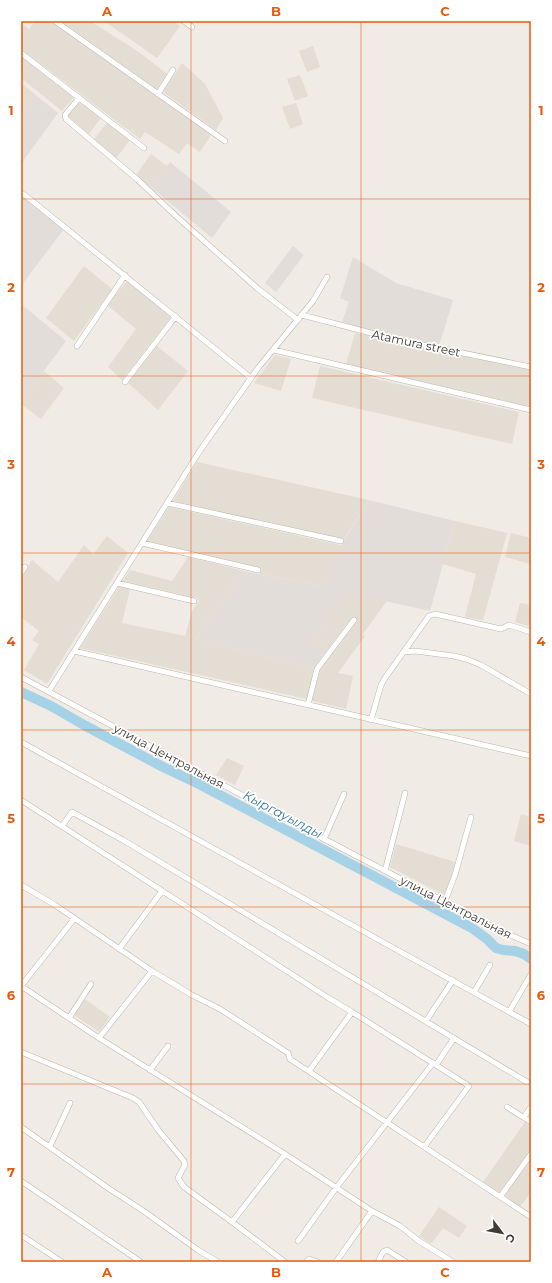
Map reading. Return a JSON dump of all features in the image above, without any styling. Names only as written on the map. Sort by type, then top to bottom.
[{"type":"street","points":[[55,21],[225,141]]},
{"type":"street","points":[[184,21],[192,27]]},
{"type":"street","points":[[21,53],[144,148]]},
{"type":"street","points":[[158,94],[173,70]]},
{"type":"street","points":[[79,98],[65,115],[66,119],[138,180],[257,288],[298,320]]},
{"type":"street","points":[[21,193],[252,378]]},
{"type":"street","points":[[77,346],[125,275]]},
{"type":"street","points":[[49,691],[199,452],[252,378],[313,301],[327,277]]},
{"type":"street","name":"Atamura street","points":[[302,315],[390,338],[531,367]]},
{"type":"street","points":[[125,382],[176,316]]},
{"type":"street","points":[[274,350],[531,410]]},
{"type":"street","points":[[167,503],[341,541]]},
{"type":"street","points":[[142,543],[258,570]]},
{"type":"street","points":[[21,573],[25,566]]},
{"type":"street","points":[[117,582],[194,601]]},
{"type":"street","points":[[371,720],[385,678],[429,616],[435,614],[501,629],[509,625],[531,632]]},
{"type":"street","points":[[308,705],[317,669],[354,620]]},
{"type":"street","points":[[74,651],[531,756]]},
{"type":"street","points":[[404,652],[415,651],[466,659],[481,665],[531,694]]},
{"type":"street","name":"улица Центральная","points":[[21,677],[385,871],[499,930],[531,944]]},
{"type":"street","points":[[21,742],[531,1024]]},
{"type":"street","points":[[385,871],[405,793]]},
{"type":"street","points":[[324,839],[344,794]]},
{"type":"street","points":[[21,800],[327,997],[469,1086],[424,1147]]},
{"type":"street","points":[[62,826],[72,812],[130,844],[527,1082]]},
{"type":"street","points":[[445,901],[455,875],[471,817]]},
{"type":"street","points":[[21,885],[74,918],[152,971],[192,995],[220,1009],[288,1053],[290,1059],[531,1217]]},
{"type":"street","points":[[119,949],[162,891]]},
{"type":"street","points":[[74,918],[21,986],[372,1211],[400,1226],[419,1241],[453,1262]]},
{"type":"street","points":[[474,992],[490,965]]},
{"type":"street","points":[[100,1038],[152,971]]},
{"type":"street","points":[[509,1012],[531,974]]},
{"type":"street","points":[[426,1021],[453,980]]},
{"type":"street","points":[[69,1018],[91,984]]},
{"type":"street","points":[[308,1071],[352,1012]]},
{"type":"street","points":[[298,1241],[386,1122],[454,1038]]},
{"type":"street","points":[[150,1070],[168,1046]]},
{"type":"street","points":[[21,1052],[134,1098],[139,1102],[184,1161],[184,1165],[178,1178],[184,1187],[285,1262]]},
{"type":"street","points":[[50,1146],[70,1104]]},
{"type":"street","points":[[507,1106],[531,1122]]},
{"type":"street","points":[[524,1117],[531,1107]]},
{"type":"street","points":[[21,1127],[198,1250],[218,1262]]},
{"type":"street","points":[[232,1222],[285,1154]]},
{"type":"street","points":[[500,1197],[531,1154]]},
{"type":"street","points":[[21,1182],[141,1262]]},
{"type":"street","points":[[336,1262],[372,1211]]},
{"type":"street","points":[[21,1235],[62,1262]]},
{"type":"street","points":[[378,1262],[383,1252],[387,1250],[406,1262]]},
{"type":"street","points":[[306,1262],[309,1259],[318,1262]]},
{"type":"shaded area","points":[[35,21],[50,21],[211,135],[200,152],[187,143],[179,154],[145,132],[140,139],[21,49],[21,23],[29,29]]},
{"type":"shaded area","points":[[61,21],[90,21],[139,52],[167,74],[157,89]]},
{"type":"shaded area","points":[[104,21],[173,21],[180,26],[157,58]]},
{"type":"shaded area","points":[[313,46],[320,67],[307,72],[299,51]]},
{"type":"shaded area","points":[[21,56],[74,97],[62,111],[21,78]]},
{"type":"shaded area","points":[[182,63],[205,84],[223,118],[216,130],[163,92]]},
{"type":"shaded area","points":[[300,75],[308,96],[295,101],[287,79]]},
{"type":"shaded area","points":[[21,83],[37,96],[21,113]]},
{"type":"shaded area","points":[[37,96],[58,113],[21,164],[21,113]]},
{"type":"shaded area","points":[[80,102],[101,118],[89,134],[68,116]]},
{"type":"shaded area","points":[[296,103],[303,124],[290,129],[282,107]]},
{"type":"shaded area","points":[[107,123],[130,140],[116,158],[94,139]]},
{"type":"shaded area","points":[[151,154],[167,166],[151,187],[136,175]]},
{"type":"shaded area","points":[[170,162],[231,212],[212,238],[151,187]]},
{"type":"shaded area","points":[[23,196],[64,229],[21,286],[21,199]]},
{"type":"shaded area","points":[[293,246],[304,255],[276,292],[265,283]]},
{"type":"shaded area","points":[[353,257],[396,283],[453,300],[439,346],[392,336],[342,322],[349,302],[340,298]]},
{"type":"shaded area","points":[[84,266],[112,289],[74,341],[46,318]]},
{"type":"shaded area","points":[[127,281],[171,317],[122,380],[108,367],[136,329],[107,305]]},
{"type":"shaded area","points":[[21,304],[66,341],[21,402]]},
{"type":"shaded area","points":[[355,333],[531,370],[531,407],[346,364]]},
{"type":"shaded area","points":[[157,346],[188,371],[158,410],[128,383]]},
{"type":"shaded area","points":[[275,355],[291,359],[281,391],[254,383]]},
{"type":"shaded area","points":[[320,366],[519,412],[512,444],[312,398]]},
{"type":"shaded area","points":[[44,371],[64,388],[41,419],[21,404],[21,402]]},
{"type":"shaded area","points":[[197,462],[369,500],[344,539],[173,501]]},
{"type":"shaded area","points":[[369,500],[455,521],[430,611],[348,593],[313,641],[327,650],[314,668],[195,639],[244,571],[322,586],[344,546],[341,545]]},
{"type":"shaded area","points":[[169,507],[345,546],[322,586],[260,574],[262,569],[147,541]]},
{"type":"shaded area","points":[[455,521],[507,533],[483,620],[465,617],[476,574],[443,564]]},
{"type":"shaded area","points":[[511,533],[531,538],[530,564],[505,557]]},
{"type":"shaded area","points":[[107,536],[128,553],[47,684],[24,670],[39,644],[32,640],[39,631],[21,617],[21,578],[32,560],[58,582],[84,545],[93,554]]},
{"type":"shaded area","points":[[188,557],[244,571],[195,639],[314,668],[307,699],[80,648],[119,587],[130,589],[122,623],[185,636],[192,611],[199,601],[197,598],[123,581],[130,570],[172,581]]},
{"type":"shaded area","points":[[348,592],[387,601],[362,635],[365,636],[338,673],[353,676],[346,709],[312,701],[320,670],[357,618],[353,616],[327,650],[313,641]]},
{"type":"shaded area","points":[[520,603],[531,605],[529,626],[515,622]]},
{"type":"shaded area","points":[[227,758],[244,766],[235,785],[216,775]]},
{"type":"shaded area","points":[[521,814],[531,817],[530,846],[514,841]]},
{"type":"shaded area","points":[[396,844],[455,862],[449,886],[444,895],[390,867]]},
{"type":"shaded area","points":[[85,999],[110,1017],[99,1032],[74,1015]]},
{"type":"shaded area","points":[[525,1122],[531,1126],[531,1149],[499,1193],[483,1182]]},
{"type":"shaded area","points":[[531,1158],[531,1192],[520,1207],[504,1195]]},
{"type":"shaded area","points":[[439,1207],[467,1226],[459,1238],[443,1228],[431,1244],[419,1236]]},
{"type":"waterway","name":"Кыргауылды","points":[[21,692],[51,706],[163,767],[197,783],[472,928],[496,948],[515,951],[524,954],[531,959]]}]
